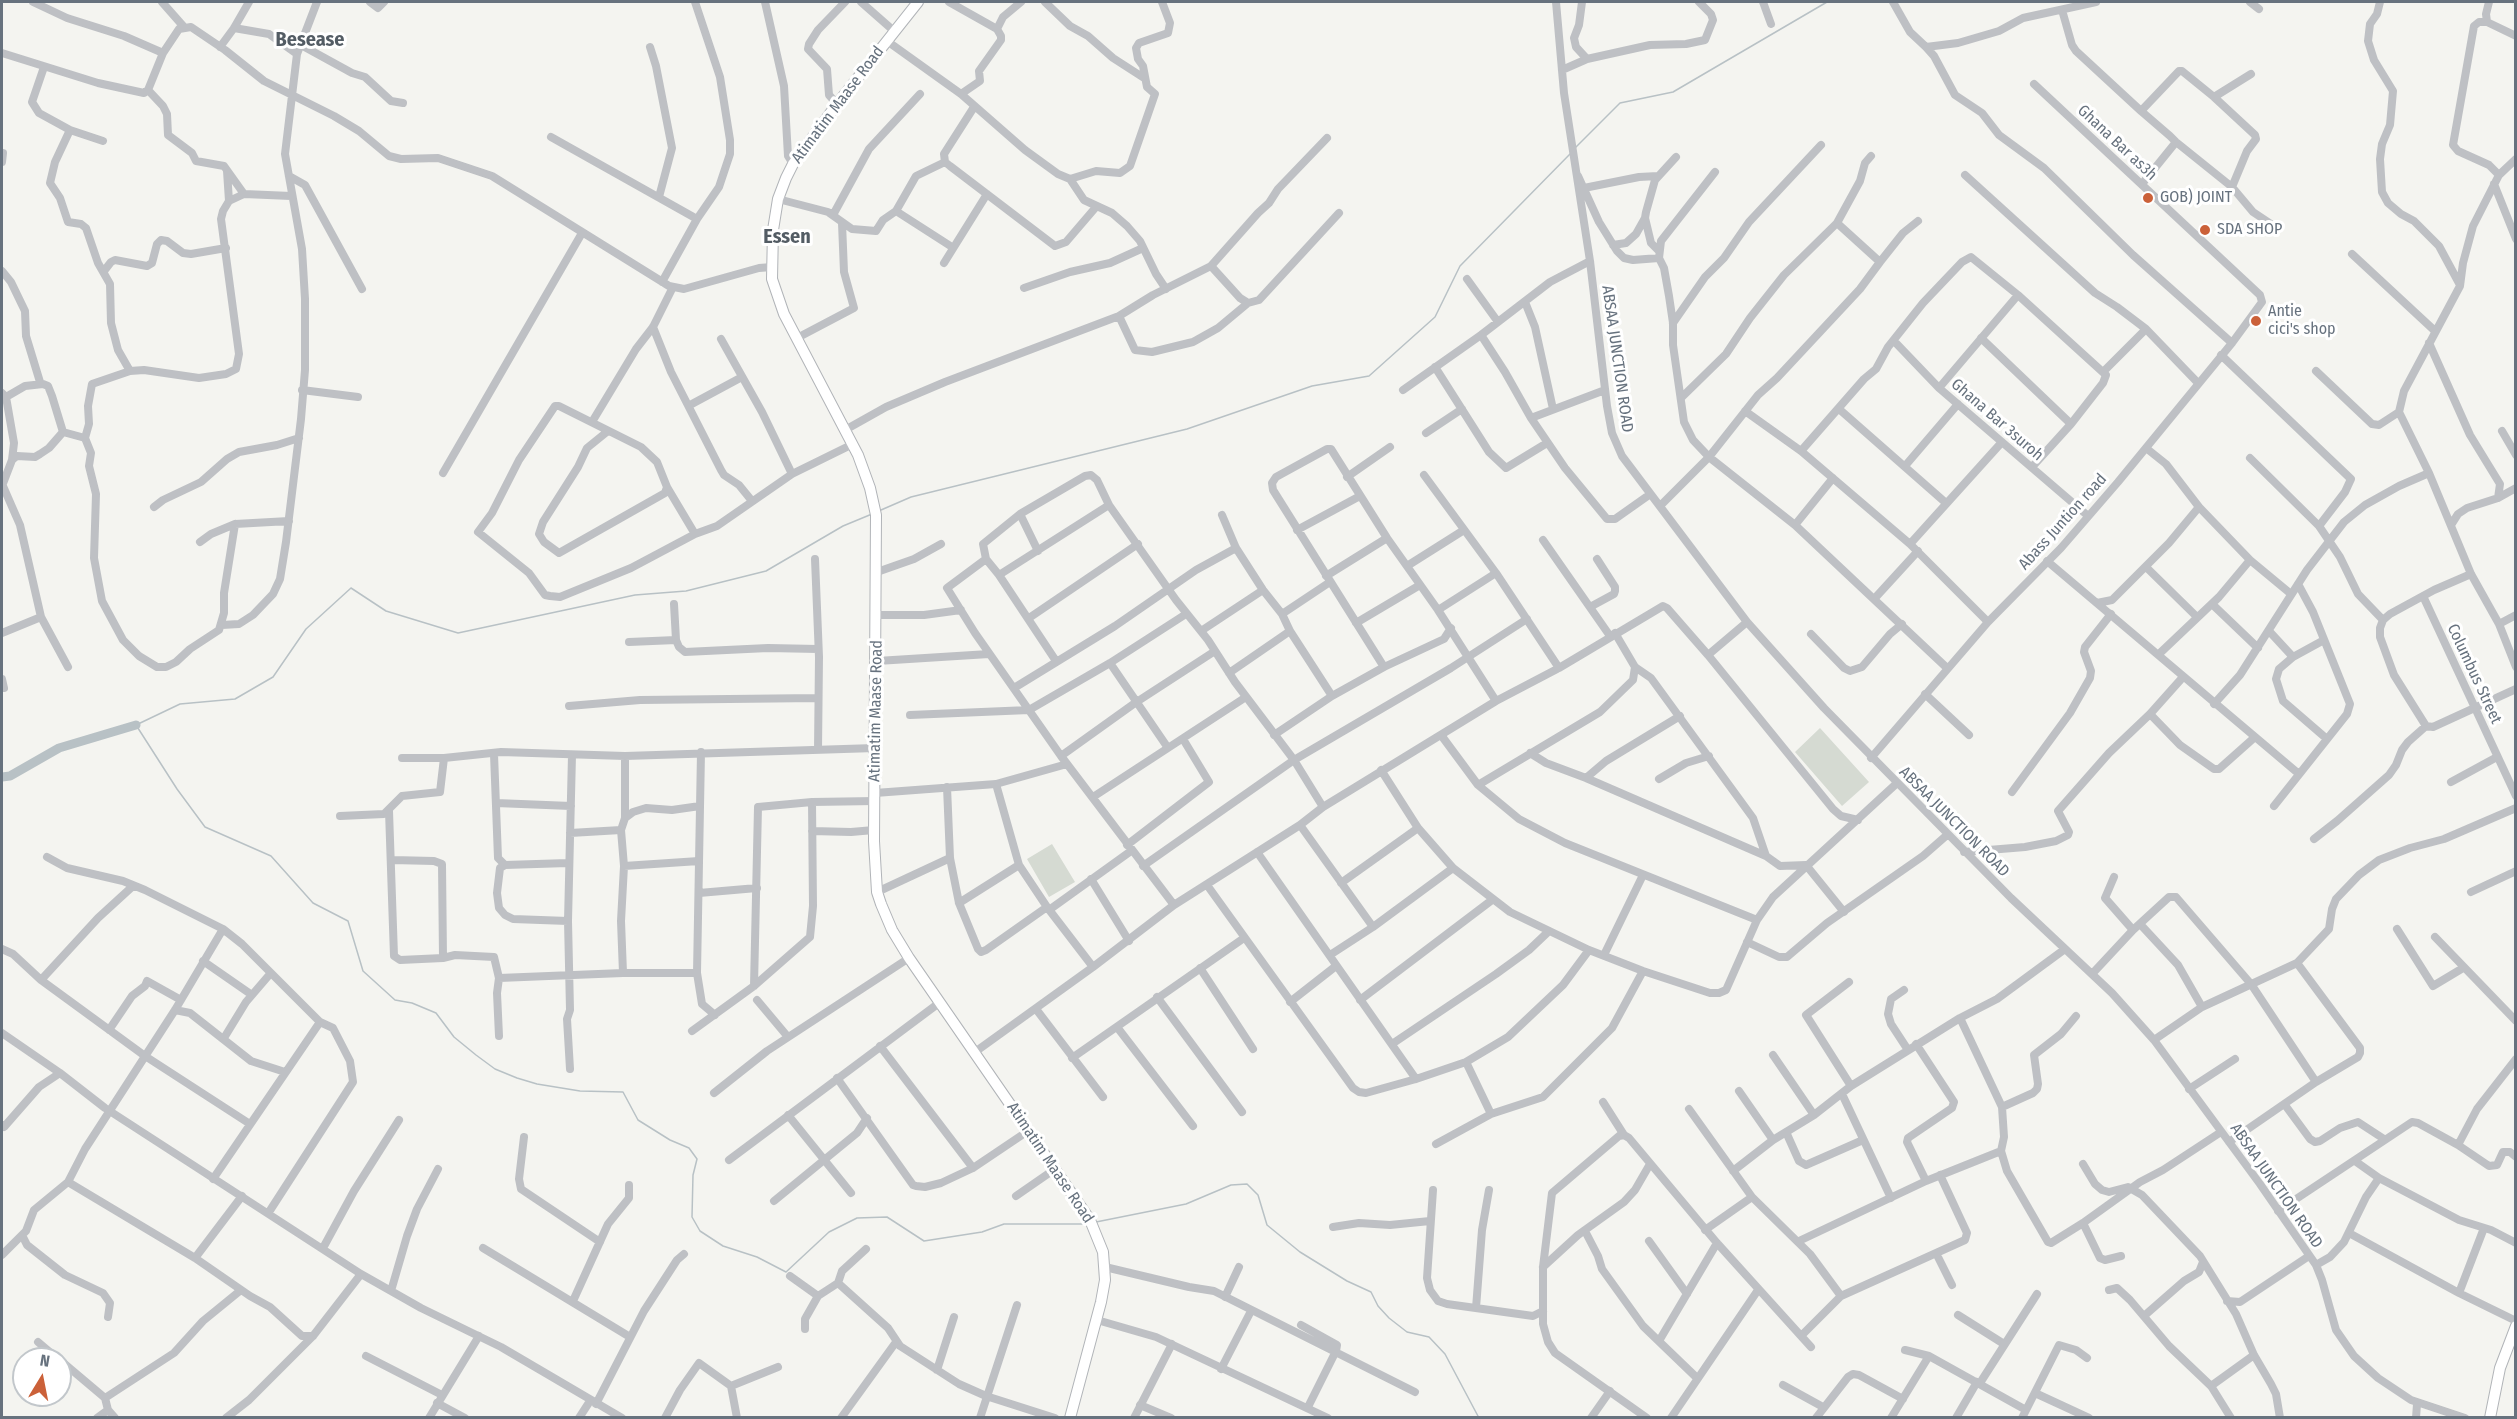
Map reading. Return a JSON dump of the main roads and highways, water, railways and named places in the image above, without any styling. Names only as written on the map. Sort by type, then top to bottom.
[{"type":"main road","name":"Atimatim Maase Road","points":[[918,2],[837,104],[794,164],[778,199],[772,230],[772,267],[777,299],[865,471],[876,515],[877,661],[874,830],[877,892],[892,930],[909,958],[1090,1220],[1098,1235],[1105,1267],[1097,1320],[1070,1418]]},
{"type":"main road","points":[[2490,1418],[2499,1368],[2516,1326]]},
{"type":"waterway","points":[[1575,148],[1620,103],[1673,92],[1827,2]]},
{"type":"waterway","points":[[881,510],[911,497],[1187,429],[1312,386],[1369,376],[1435,317],[1460,266],[1570,154]]},
{"type":"waterway","points":[[872,514],[843,526],[766,571],[686,591],[635,595],[458,633],[386,611],[351,588],[306,629],[273,677],[235,699],[180,704],[136,725],[177,789],[205,827],[271,856],[313,903],[348,921],[363,971],[395,1000],[412,1003],[436,1013],[454,1037],[476,1055],[495,1069],[517,1078],[537,1084],[580,1091],[623,1092],[638,1120],[670,1140],[689,1148],[697,1159],[693,1175],[692,1217],[700,1231],[723,1246],[757,1257],[786,1272],[829,1232],[857,1218],[887,1217],[924,1241],[982,1232],[1004,1224],[1086,1224]]},
{"type":"waterway","points":[[2,777],[10,776],[59,748],[136,725]]},
{"type":"waterway","points":[[1096,1222],[1186,1204],[1231,1185],[1247,1184],[1258,1195],[1267,1225],[1300,1252],[1347,1281],[1371,1292],[1378,1306],[1407,1332],[1429,1337],[1445,1354],[1479,1418]]},
{"type":"place","name":"GOB) JOINT","points":[[2148,198]]},
{"type":"place","name":"SDA SHOP","points":[[2205,230]]},
{"type":"place","name":"Antie cici's shop","points":[[2256,321]]},
{"type":"district","name":"Besease","points":[[310,40]]},
{"type":"district","name":"Essen","points":[[787,237]]}]
